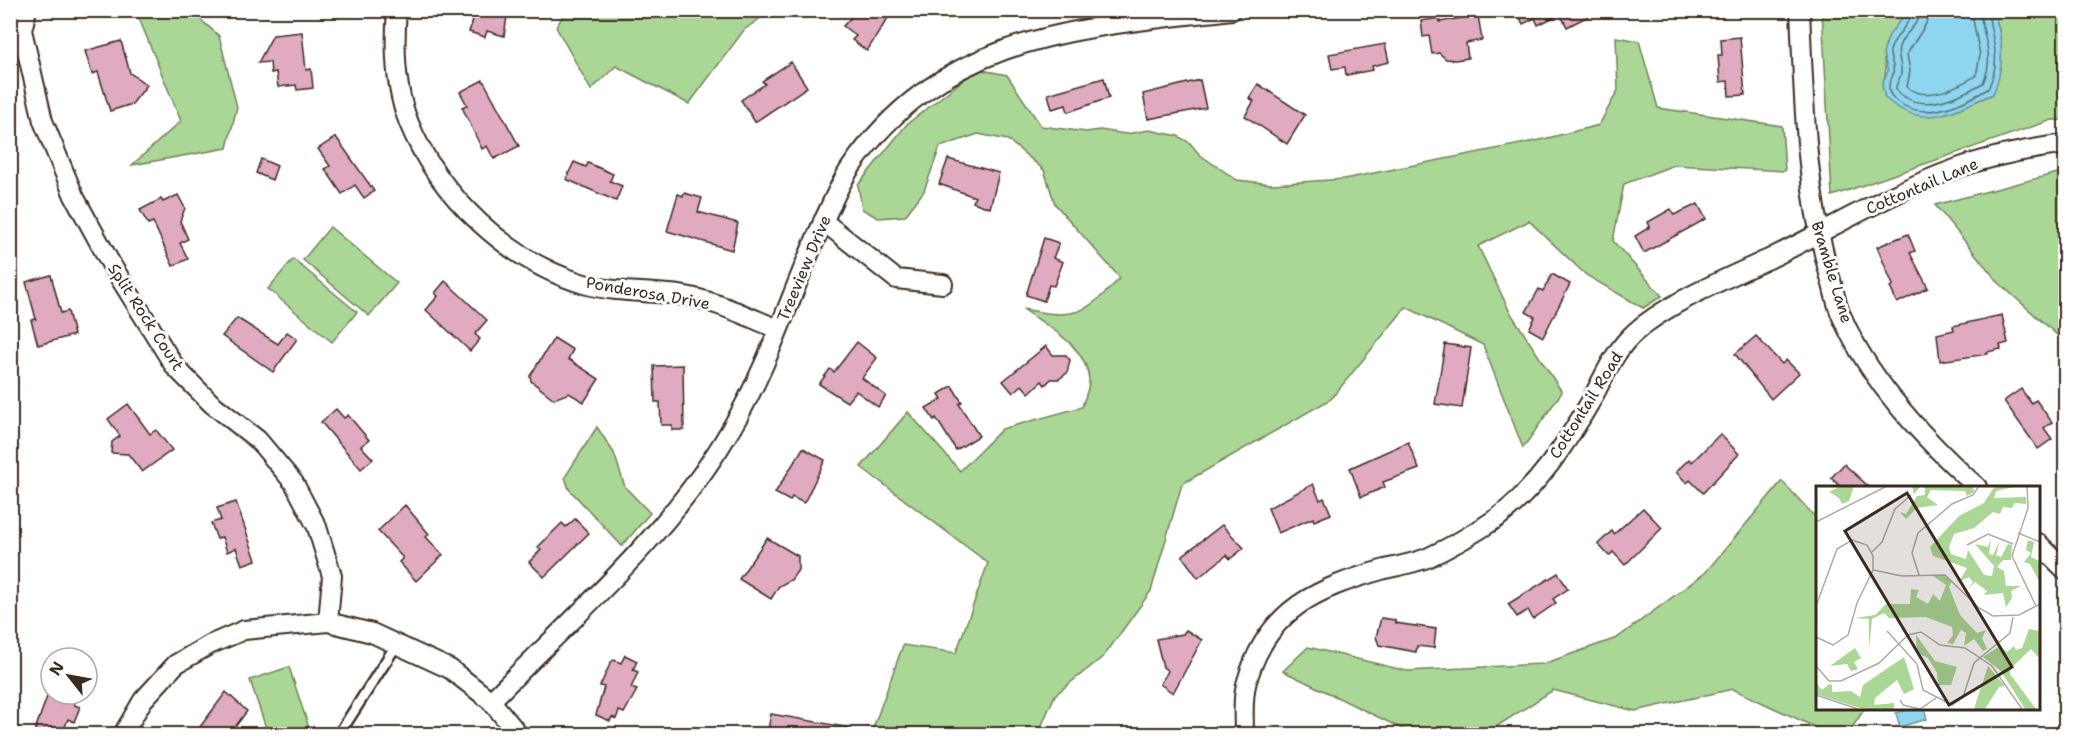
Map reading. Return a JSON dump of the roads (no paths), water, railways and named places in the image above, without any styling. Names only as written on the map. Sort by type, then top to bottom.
[{"type":"street","name":"Split Rock Court","points":[[27,10],[22,30],[43,122],[74,196],[111,264],[175,367],[211,403],[258,441],[294,483],[317,528],[332,576],[328,622]]},
{"type":"street","name":"Ponderosa Drive","points":[[397,10],[398,77],[408,121],[422,152],[458,199],[486,228],[511,249],[550,272],[586,285],[680,295],[710,302],[778,329]]},
{"type":"street","name":"Treeview Drive","points":[[491,701],[657,532],[698,483],[733,426],[778,329],[823,221],[849,169],[881,129],[916,96],[957,70],[1001,49],[1054,34],[1232,10]]},
{"type":"street","name":"Bramble Lane","points":[[1800,10],[1807,148],[1818,235],[1841,316],[1867,362],[1923,433],[1976,486]]},
{"type":"street","name":"Cottontail Lane","points":[[1818,235],[1867,208],[1956,168],[2016,151],[2066,144]]},
{"type":"street","points":[[823,221],[896,279],[943,284]]},
{"type":"street","name":"Cottontail Road","points":[[1244,735],[1246,683],[1261,644],[1288,610],[1325,588],[1425,559],[1464,539],[1499,516],[1535,483],[1564,444],[1609,366],[1630,336],[1665,312],[1710,287],[1818,235]]},
{"type":"street","points":[[2040,545],[2066,571]]},
{"type":"street","points":[[123,735],[143,700],[176,664],[209,645],[244,630],[328,622],[372,633],[450,669],[491,701],[518,735]]},
{"type":"lane","points":[[339,735],[397,645]]},
{"type":"water","points":[[1907,11],[1993,11],[2002,52],[2000,73],[1993,94],[1951,112],[1925,116],[1912,114],[1885,98],[1882,85],[1888,71],[1883,54],[1889,35]]},
{"type":"water","points":[[1911,709],[1924,709],[1927,719],[1900,727],[1896,713]]}]
